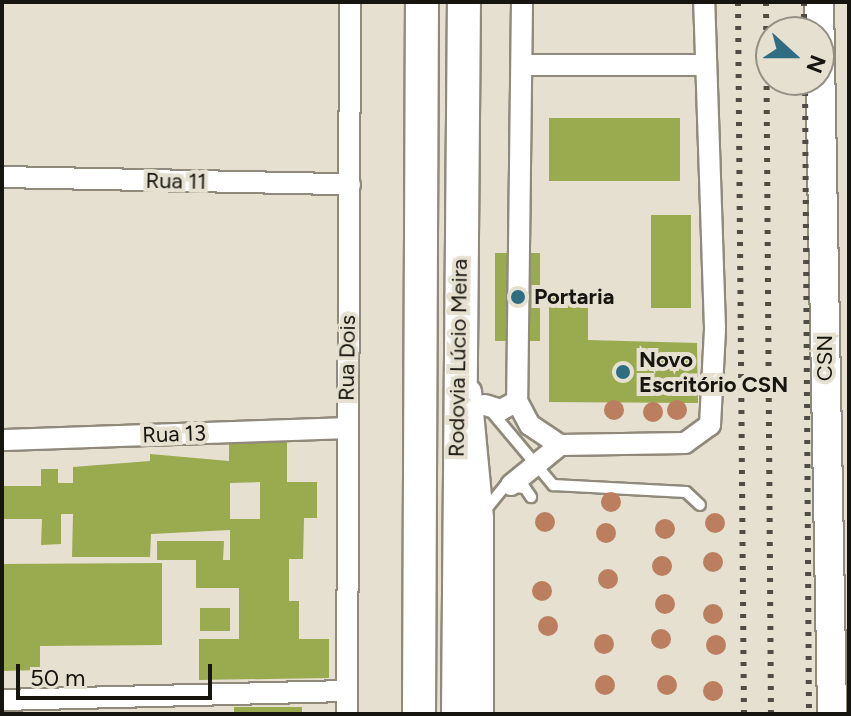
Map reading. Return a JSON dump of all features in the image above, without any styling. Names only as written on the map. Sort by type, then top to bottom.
[{"type":"main road","name":"Rodovia Lúcio Meira","points":[[418,711],[422,2]]},
{"type":"main road","name":"Rodovia Lúcio Meira","points":[[458,714],[458,354],[464,2]]},
{"type":"street","name":"Rua Dois","points":[[347,714],[350,2]]},
{"type":"street","points":[[522,2],[517,401],[530,425],[560,445]]},
{"type":"street","points":[[511,485],[534,463],[560,445],[685,443],[710,425],[715,328],[704,2]]},
{"type":"street","name":"CSN","points":[[819,2],[832,714]]},
{"type":"street","points":[[522,65],[705,65]]},
{"type":"street","name":"Rua 11","points":[[2,177],[350,184]]},
{"type":"street","points":[[458,354],[470,386],[483,518],[483,714]]},
{"type":"street","points":[[485,405],[501,410],[517,401]]},
{"type":"street","name":"Rua 13","points":[[2,440],[346,428]]},
{"type":"street","points":[[2,700],[346,691]]},
{"type":"lane","points":[[470,386],[534,463],[559,487],[686,492],[700,505]]},
{"type":"lane","points":[[483,518],[494,492],[511,485],[531,497]]},
{"type":"building","points":[[549,118],[680,118],[680,181],[549,181]]},
{"type":"building","points":[[651,215],[691,215],[691,308],[651,308]]},
{"type":"building","name":"Portaria","points":[[495,253],[540,253],[540,341],[495,341]]},
{"type":"building","name":"Novo Escritório CSN","points":[[549,297],[588,297],[588,340],[697,343],[698,403],[549,402]]},
{"type":"building","points":[[229,441],[287,441],[287,482],[317,482],[317,518],[304,518],[303,559],[289,559],[289,601],[299,601],[299,639],[329,639],[329,678],[199,680],[199,639],[239,639],[239,588],[196,588],[196,560],[157,560],[157,541],[224,541],[223,560],[230,560],[230,530],[151,534],[150,557],[72,557],[73,514],[61,514],[61,544],[41,545],[42,519],[2,519],[2,486],[41,486],[41,469],[58,469],[58,483],[73,483],[73,467],[150,461],[150,454],[229,461]],"holes":[[[260,482],[260,519],[230,519],[230,483]]]},
{"type":"building","points":[[162,563],[162,645],[40,646],[40,670],[2,671],[2,564]]},
{"type":"building","points":[[200,608],[230,608],[230,631],[200,631]]},
{"type":"building","points":[[234,707],[302,707],[302,714],[234,714]]},
{"type":"railway","points":[[738,2],[744,714]]},
{"type":"railway","points":[[766,2],[771,714]]},
{"type":"railway","points":[[804,2],[804,16]]},
{"type":"railway","points":[[805,96],[809,714]]},
{"type":"place","name":"Portaria","points":[[518,297]]},
{"type":"place","name":"Novo Escritório CSN","points":[[623,372]]}]
